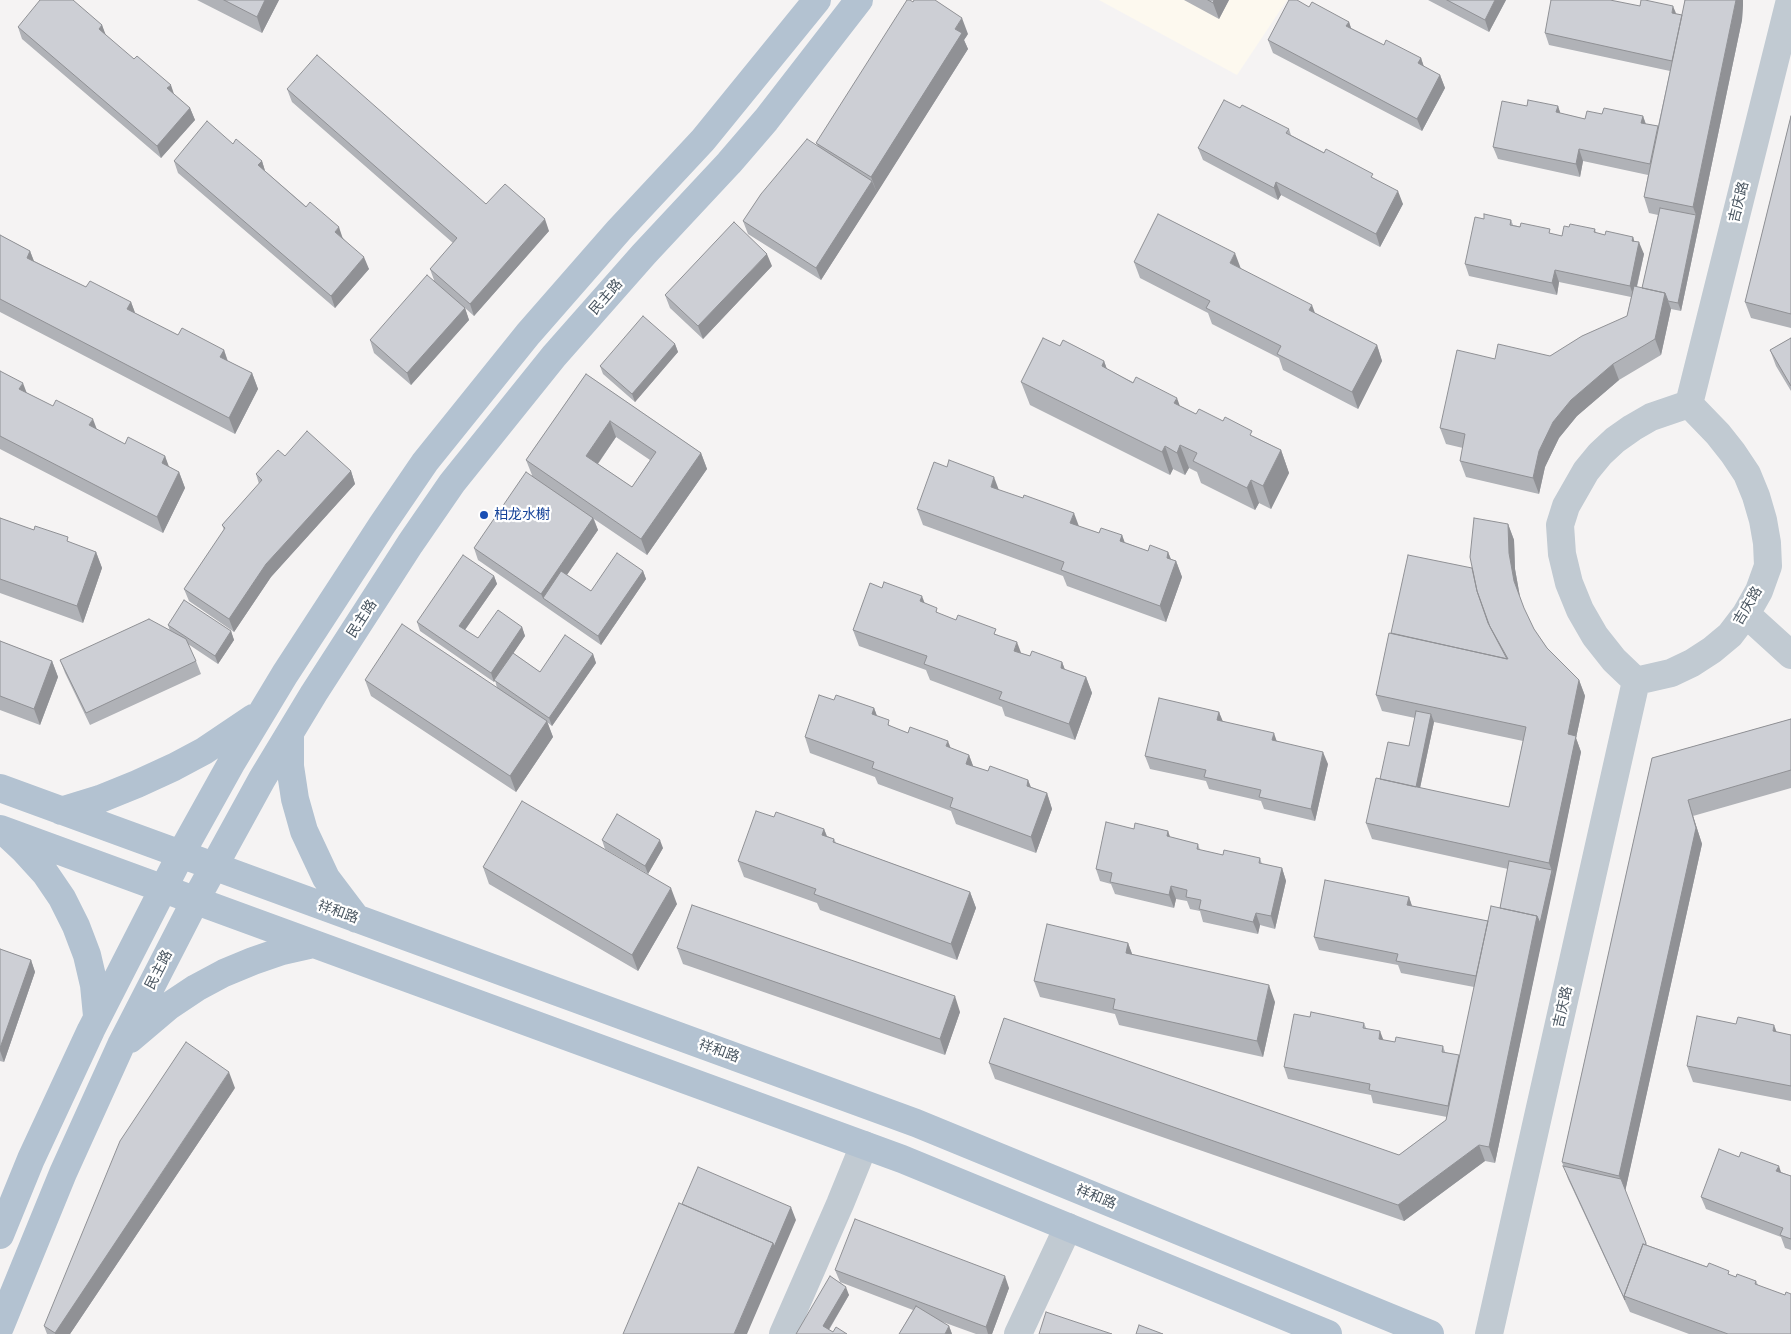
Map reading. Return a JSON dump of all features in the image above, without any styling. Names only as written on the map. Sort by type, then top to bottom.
[{"type":"main road","points":[[0,1235],[31,1159],[97,1016],[162,889],[262,711],[382,525],[425,462],[528,334],[619,230],[703,140],[817,0]]},
{"type":"main road","name":"民主路","points":[[0,1326],[63,1173],[120,1048],[195,900],[262,779],[405,552],[452,483],[554,356],[766,120],[859,0]]},
{"type":"main road","points":[[61,811],[130,787],[174,767],[212,746],[262,711]]},
{"type":"main road","points":[[290,733],[290,766],[295,799],[304,831],[326,878],[357,919]]},
{"type":"main road","name":"祥和路","points":[[0,788],[916,1123],[1430,1334]]},
{"type":"main road","points":[[1,830],[902,1159],[1328,1334]]},
{"type":"main road","points":[[1,830],[24,850],[45,873],[62,898],[76,926],[87,955],[94,985],[97,1016]]},
{"type":"main road","points":[[120,1048],[143,1026],[203,984],[253,961],[282,951],[313,944]]},
{"type":"street","name":"吉庆路","points":[[1489,1334],[1636,681],[1671,673],[1692,663],[1730,635],[1746,614],[1759,591],[1768,566],[1763,520],[1747,474],[1718,434],[1689,404],[1790,0]]},
{"type":"street","points":[[1636,681],[1614,660],[1595,636],[1580,610],[1569,583],[1564,564],[1560,525],[1566,506],[1586,470],[1600,454],[1615,440],[1651,417],[1689,404]]},
{"type":"street","points":[[1746,614],[1791,655]]},
{"type":"street","points":[[783,1334],[864,1146]]},
{"type":"street","points":[[1018,1334],[1068,1227]]},
{"type":"shaded area","points":[[1099,0],[1287,0],[1237,75]]},
{"type":"building","points":[[40,0],[73,0],[102,25],[99,29],[134,59],[137,56],[171,85],[167,88],[190,108],[157,146],[18,27]]},
{"type":"building","points":[[224,0],[265,0],[257,17]]},
{"type":"building","points":[[907,0],[913,2],[914,0],[935,0],[962,18],[955,29],[962,33],[871,177],[816,143]]},
{"type":"building","points":[[1289,0],[1297,0],[1309,7],[1312,2],[1349,22],[1346,26],[1384,45],[1386,40],[1421,58],[1418,63],[1440,75],[1417,119],[1268,40]]},
{"type":"building","points":[[1447,0],[1495,0],[1485,20]]},
{"type":"building","points":[[1551,0],[1610,0],[1640,6],[1641,0],[1645,0],[1673,6],[1672,13],[1682,15],[1672,61],[1545,33]]},
{"type":"building","points":[[1685,0],[1736,0],[1693,207],[1644,197]]},
{"type":"building","points":[[317,55],[486,204],[505,184],[545,219],[470,304],[430,269],[457,238],[287,89]]},
{"type":"building","points":[[1224,100],[1240,108],[1242,105],[1289,129],[1286,133],[1324,153],[1326,149],[1373,174],[1371,177],[1398,191],[1376,234],[1276,182],[1274,188],[1198,148]]},
{"type":"building","points":[[1528,100],[1558,106],[1556,112],[1585,119],[1587,111],[1602,114],[1604,108],[1643,116],[1641,123],[1658,126],[1650,164],[1579,149],[1576,164],[1493,147],[1502,101],[1527,106]]},
{"type":"building","points":[[1791,116],[1791,314],[1745,302]]},
{"type":"building","points":[[207,121],[233,144],[236,139],[262,161],[258,165],[306,207],[310,202],[339,227],[335,232],[364,257],[331,296],[174,161]]},
{"type":"building","points":[[807,139],[872,181],[816,268],[743,221],[761,194]]},
{"type":"building","points":[[1660,208],[1696,215],[1678,303],[1668,301],[1665,293],[1642,288]]},
{"type":"building","points":[[1158,214],[1235,253],[1230,263],[1312,305],[1309,310],[1377,345],[1352,392],[1277,354],[1281,346],[1206,308],[1210,301],[1134,262]]},
{"type":"building","points":[[1484,214],[1511,220],[1510,225],[1520,227],[1521,223],[1550,229],[1549,233],[1562,236],[1564,226],[1569,227],[1570,224],[1595,229],[1594,232],[1605,235],[1606,231],[1633,237],[1632,241],[1639,242],[1630,286],[1555,270],[1552,283],[1465,264],[1475,217],[1484,219]]},
{"type":"building","points":[[734,222],[767,254],[698,326],[665,295]]},
{"type":"building","points":[[0,235],[30,251],[27,258],[86,287],[90,281],[131,302],[127,309],[178,335],[182,328],[224,350],[220,357],[252,373],[229,418],[0,299]]},
{"type":"building","points":[[427,275],[465,308],[407,373],[370,340]]},
{"type":"building","points":[[1634,286],[1665,293],[1655,339],[1613,364],[1571,400],[1553,422],[1539,451],[1533,478],[1460,461],[1465,434],[1440,428],[1457,350],[1495,359],[1498,344],[1550,356],[1582,336],[1627,316]]},
{"type":"building","points":[[643,316],[675,344],[632,394],[600,366]]},
{"type":"building","points":[[1043,338],[1060,346],[1063,340],[1104,361],[1102,366],[1133,383],[1136,377],[1177,398],[1174,403],[1196,414],[1199,409],[1223,421],[1225,417],[1252,431],[1250,435],[1281,450],[1263,486],[1251,480],[1247,488],[1193,461],[1197,453],[1180,445],[1177,453],[1165,446],[1162,452],[1021,382]]},
{"type":"building","points":[[1791,338],[1791,386],[1770,350]]},
{"type":"building","points":[[0,371],[23,383],[19,389],[53,406],[56,400],[93,419],[89,425],[125,444],[128,437],[165,456],[162,463],[179,472],[157,517],[0,436]]},
{"type":"building","points":[[586,374],[701,453],[641,539],[526,460]],"holes":[[[610,421],[656,452],[632,487],[586,456]]]},
{"type":"building","points":[[307,431],[351,471],[266,564],[229,619],[184,589],[225,528],[222,525],[262,480],[256,474],[278,450],[285,456]]},
{"type":"building","points":[[949,460],[994,477],[991,487],[1023,498],[1024,495],[1074,513],[1070,523],[1099,533],[1101,528],[1122,535],[1120,541],[1148,551],[1150,545],[1168,552],[1167,558],[1176,561],[1160,606],[1061,570],[1064,562],[917,509],[934,462],[947,467]]},
{"type":"building","points":[[526,472],[593,518],[541,594],[474,548]]},
{"type":"building","points":[[0,518],[34,530],[35,526],[68,537],[67,541],[96,552],[77,606],[0,579]]},
{"type":"building","points":[[1474,518],[1508,524],[1509,553],[1514,581],[1524,608],[1534,629],[1547,648],[1579,680],[1568,734],[1576,736],[1549,863],[1366,823],[1376,778],[1509,807],[1526,727],[1376,695],[1389,633],[1508,659],[1488,623],[1477,591],[1470,557]]},
{"type":"building","points":[[617,553],[643,571],[598,636],[543,598],[561,571],[591,591]]},
{"type":"building","points":[[463,555],[494,576],[459,626],[478,638],[498,610],[522,627],[491,673],[417,622]]},
{"type":"building","points":[[1408,555],[1472,568],[1477,591],[1490,627],[1507,659],[1391,633]]},
{"type":"building","points":[[884,582],[922,596],[920,601],[937,608],[936,612],[956,620],[958,615],[996,629],[994,634],[1017,642],[1014,651],[1030,656],[1032,651],[1062,662],[1061,668],[1086,677],[1069,724],[999,699],[1002,692],[924,664],[927,656],[853,630],[870,583],[882,588]]},
{"type":"building","points":[[184,600],[231,631],[215,656],[168,625]]},
{"type":"building","points":[[149,619],[186,639],[196,661],[86,713],[60,660]]},
{"type":"building","points":[[402,624],[547,721],[510,776],[365,680]]},
{"type":"building","points":[[565,635],[593,654],[549,718],[494,680],[513,653],[540,672]]},
{"type":"building","points":[[0,641],[52,661],[34,709],[0,696]]},
{"type":"building","points":[[819,695],[834,700],[836,695],[874,708],[872,714],[889,720],[888,725],[908,733],[910,727],[948,741],[946,746],[969,755],[966,764],[988,771],[990,766],[1028,780],[1027,786],[1047,793],[1031,837],[950,807],[953,798],[872,768],[874,762],[805,737]]},
{"type":"building","points":[[1159,698],[1219,712],[1217,720],[1274,733],[1272,740],[1323,752],[1311,809],[1259,797],[1261,790],[1204,777],[1206,770],[1145,756]]},
{"type":"building","points":[[1416,711],[1431,714],[1416,787],[1380,779],[1388,742],[1409,746]]},
{"type":"building","points":[[1791,719],[1791,770],[1688,800],[1696,828],[1619,1176],[1562,1162],[1652,758]]},
{"type":"building","points":[[522,801],[671,888],[632,955],[483,867]]},
{"type":"building","points":[[756,811],[774,817],[776,812],[824,829],[822,835],[834,839],[833,842],[970,892],[951,944],[814,894],[816,889],[738,861]]},
{"type":"building","points":[[617,814],[660,840],[645,866],[602,840]]},
{"type":"building","points":[[1106,822],[1134,829],[1135,823],[1168,831],[1167,836],[1198,844],[1197,849],[1223,855],[1224,850],[1260,858],[1259,863],[1282,868],[1271,916],[1256,913],[1253,922],[1199,909],[1201,900],[1186,897],[1187,890],[1171,886],[1169,895],[1110,882],[1112,873],[1096,869]]},
{"type":"building","points":[[1509,861],[1552,870],[1540,923],[1537,916],[1500,908]]},
{"type":"building","points":[[1325,880],[1409,897],[1407,905],[1488,921],[1476,976],[1396,961],[1398,954],[1314,937]]},
{"type":"building","points":[[692,905],[955,996],[940,1039],[677,948]]},
{"type":"building","points":[[1491,906],[1537,916],[1489,1147],[1479,1145],[1398,1205],[989,1063],[1004,1018],[1399,1155],[1446,1120]]},
{"type":"building","points":[[1047,924],[1128,943],[1126,953],[1269,985],[1257,1041],[1113,1009],[1115,999],[1034,981]]},
{"type":"building","points":[[0,949],[31,960],[0,1048]]},
{"type":"building","points":[[1311,1012],[1364,1023],[1363,1028],[1380,1031],[1379,1039],[1395,1042],[1396,1037],[1443,1046],[1442,1052],[1459,1055],[1448,1106],[1369,1090],[1370,1084],[1284,1067],[1294,1014],[1310,1017]]},
{"type":"building","points":[[1697,1016],[1736,1024],[1738,1017],[1774,1025],[1773,1031],[1791,1035],[1791,1086],[1687,1066]]},
{"type":"building","points":[[186,1042],[229,1072],[55,1333],[44,1326],[120,1141]]},
{"type":"building","points":[[1719,1149],[1739,1157],[1741,1152],[1779,1166],[1776,1171],[1791,1176],[1791,1239],[1780,1235],[1783,1228],[1701,1197]]},
{"type":"building","points":[[1563,1166],[1621,1179],[1646,1243],[1645,1245],[1643,1244],[1624,1296],[1625,1300]]},
{"type":"building","points":[[698,1167],[791,1207],[774,1247],[773,1243],[682,1204]]},
{"type":"building","points":[[679,1203],[773,1243],[734,1334],[623,1334]]},
{"type":"building","points":[[855,1219],[1005,1276],[986,1327],[835,1270]]},
{"type":"building","points":[[1643,1244],[1707,1267],[1709,1263],[1729,1271],[1728,1274],[1736,1277],[1737,1274],[1756,1281],[1755,1284],[1785,1295],[1786,1292],[1791,1294],[1791,1334],[1728,1334],[1624,1296]]},
{"type":"building","points":[[830,1276],[846,1287],[823,1326],[833,1332],[836,1327],[847,1334],[796,1334]]},
{"type":"building","points":[[916,1306],[949,1326],[945,1334],[899,1334]]},
{"type":"building","points":[[1046,1312],[1112,1334],[1039,1334]]},
{"type":"building","points":[[1139,1325],[1163,1334],[1136,1334]]},
{"type":"place","name":"柏龙水榭","points":[[484,515]]}]
